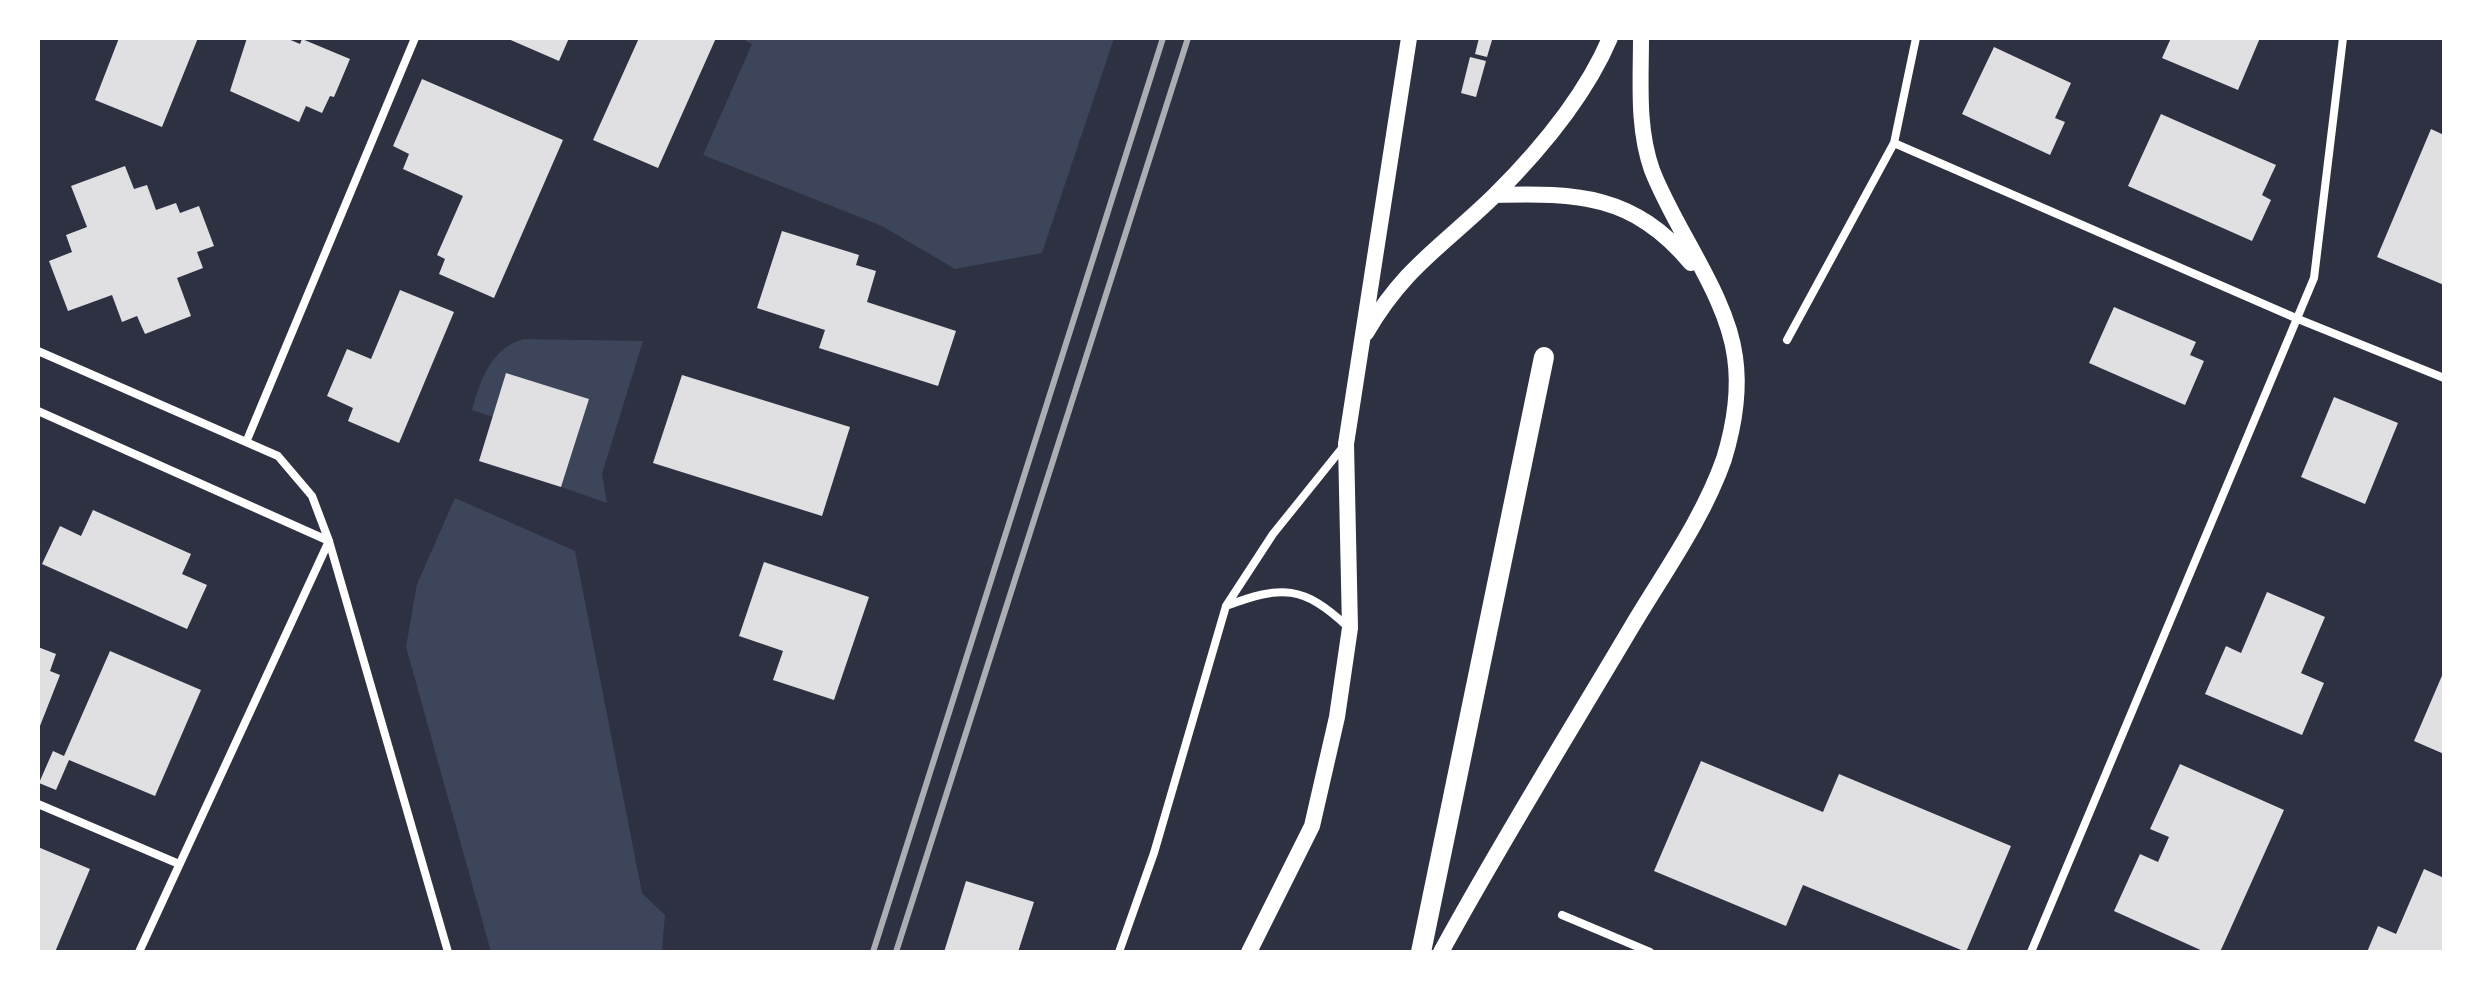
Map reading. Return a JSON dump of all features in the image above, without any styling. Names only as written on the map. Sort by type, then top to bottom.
[{"type":"main road","points":[[1249,952],[1293,870],[1319,807],[1337,717],[1350,628],[1346,444],[1409,38]]},
{"type":"main road","points":[[1361,343],[1397,284],[1495,195],[1565,113],[1592,75],[1610,38]]},
{"type":"main road","points":[[1441,952],[1518,816],[1696,518],[1724,459],[1736,405],[1736,363],[1725,321],[1659,186],[1646,149],[1641,106],[1641,38]]},
{"type":"main road","points":[[1495,195],[1587,197],[1627,209],[1660,231],[1704,278]]},
{"type":"main road","points":[[1421,952],[1544,357]]},
{"type":"street","points":[[247,440],[415,38]]},
{"type":"street","points":[[1787,340],[1894,143],[1916,38]]},
{"type":"street","points":[[2031,952],[2314,278],[2343,38]]},
{"type":"street","points":[[1894,143],[2298,319],[2444,378]]},
{"type":"street","points":[[38,351],[278,456],[312,496],[329,541],[448,952]]},
{"type":"street","points":[[38,411],[329,541]]},
{"type":"street","points":[[1119,952],[1154,853],[1226,606],[1273,534],[1346,444]]},
{"type":"street","points":[[139,952],[329,541]]},
{"type":"street","points":[[1226,606],[1264,592],[1292,591],[1324,606],[1350,628]]},
{"type":"street","points":[[38,804],[179,864]]},
{"type":"street","points":[[1562,915],[1650,952]]},
{"type":"shaded area","points":[[741,38],[1114,38],[1042,253],[955,269],[882,226],[703,155],[752,44]]},
{"type":"shaded area","points":[[524,339],[643,341],[602,474],[607,503],[561,487],[589,399],[506,373],[493,417],[472,410],[489,366],[504,349]]},
{"type":"shaded area","points":[[455,498],[575,551],[642,893],[665,915],[662,952],[491,952],[406,647],[417,584]]},
{"type":"building","points":[[119,38],[198,38],[162,127],[95,100]]},
{"type":"building","points":[[247,38],[286,38],[300,44],[302,39],[350,59],[334,97],[330,96],[322,113],[306,106],[299,122],[230,91]]},
{"type":"building","points":[[506,38],[569,38],[559,61]]},
{"type":"building","points":[[639,38],[716,38],[658,168],[593,140]]},
{"type":"building","points":[[1479,38],[1492,40],[1487,57],[1475,54]]},
{"type":"building","points":[[2171,38],[2260,38],[2238,90],[2162,58]]},
{"type":"building","points":[[1994,47],[2071,83],[2055,118],[2065,122],[2050,155],[1962,114]]},
{"type":"building","points":[[1470,57],[1486,61],[1476,97],[1461,93]]},
{"type":"building","points":[[422,79],[563,140],[494,298],[439,274],[445,259],[437,255],[463,196],[403,169],[409,154],[393,146]]},
{"type":"building","points":[[2161,114],[2276,165],[2262,195],[2271,200],[2252,241],[2128,186]]},
{"type":"building","points":[[2431,129],[2444,135],[2444,285],[2377,257]]},
{"type":"building","points":[[125,166],[134,189],[147,185],[156,210],[176,203],[180,213],[199,206],[214,246],[197,252],[203,268],[177,278],[191,316],[145,334],[137,316],[122,322],[112,295],[68,311],[49,261],[72,252],[66,235],[87,227],[71,186]]},
{"type":"building","points":[[782,231],[859,255],[856,265],[876,271],[867,302],[956,331],[938,386],[819,348],[825,330],[757,308]]},
{"type":"building","points":[[400,290],[454,312],[399,443],[348,421],[353,408],[327,396],[347,349],[371,359]]},
{"type":"building","points":[[2114,307],[2196,342],[2190,355],[2204,361],[2185,405],[2089,363]]},
{"type":"building","points":[[506,373],[589,399],[561,487],[479,461]]},
{"type":"building","points":[[682,375],[850,427],[822,516],[653,463]]},
{"type":"building","points":[[2334,397],[2398,423],[2365,504],[2301,477]]},
{"type":"building","points":[[93,510],[191,554],[182,574],[207,585],[187,629],[42,564],[60,526],[81,536]]},
{"type":"building","points":[[764,562],[869,597],[834,700],[773,680],[783,651],[739,636]]},
{"type":"building","points":[[2267,592],[2325,617],[2301,673],[2324,683],[2302,735],[2205,694],[2226,646],[2241,653]]},
{"type":"building","points":[[38,647],[56,654],[50,671],[60,675],[38,731]]},
{"type":"building","points":[[110,651],[201,690],[155,796],[69,760],[56,790],[39,783],[53,751],[64,756]]},
{"type":"building","points":[[2444,671],[2444,754],[2414,741]]},
{"type":"building","points":[[1701,761],[1823,812],[1839,774],[2011,846],[1966,952],[1803,885],[1786,926],[1654,871]]},
{"type":"building","points":[[2180,764],[2284,810],[2220,952],[2205,952],[2114,911],[2140,854],[2158,862],[2169,837],[2150,829]]},
{"type":"building","points":[[38,847],[90,869],[55,952],[38,952]]},
{"type":"building","points":[[2424,869],[2444,878],[2444,952],[2367,952],[2378,926],[2396,934]]},
{"type":"building","points":[[966,881],[1034,902],[1018,952],[944,952]]},
{"type":"railway","points":[[873,952],[1163,38]]},
{"type":"railway","points":[[896,952],[1188,38]]}]
